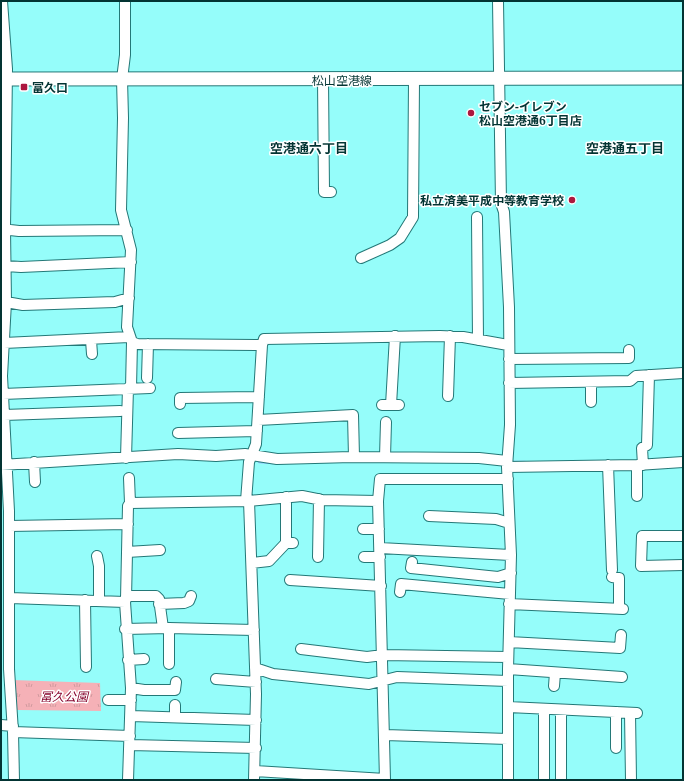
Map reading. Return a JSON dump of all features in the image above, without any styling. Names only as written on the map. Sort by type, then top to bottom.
[{"type":"main road","name":"松山空港線","points":[[4,79],[499,80],[683,78]]},
{"type":"street","points":[[2,1],[4,79],[3,229],[6,266],[2,397],[5,503],[9,526],[5,552],[10,598],[6,682],[13,729],[14,780]]},
{"type":"street","points":[[125,1],[122,79],[123,118],[121,210],[132,262],[127,327],[130,340],[130,388],[126,458]]},
{"type":"street","points":[[498,1],[501,203],[504,212],[509,300],[508,345],[510,425],[507,464],[511,573],[508,657],[508,780]]},
{"type":"street","points":[[323,80],[327,129],[320,164],[324,192],[331,192]]},
{"type":"street","points":[[362,258],[376,252],[400,238],[413,217],[414,80]]},
{"type":"street","points":[[478,340],[482,300],[480,224]]},
{"type":"street","points":[[3,229],[44,234],[84,234],[126,230]]},
{"type":"street","points":[[6,266],[21,268],[132,262]]},
{"type":"street","points":[[6,302],[23,305],[115,302],[129,298]]},
{"type":"street","points":[[390,405],[395,336]]},
{"type":"street","points":[[508,345],[450,336],[264,339],[262,345],[255,450],[249,462],[248,501],[252,563],[256,682],[256,748],[254,775],[385,779],[384,681],[378,501],[380,479],[508,479]]},
{"type":"street","points":[[449,396],[450,336]]},
{"type":"street","points":[[91,340],[92,354]]},
{"type":"street","points":[[4,343],[130,340],[148,344],[262,345]]},
{"type":"street","points":[[50,341],[50,352]]},
{"type":"street","points":[[2,397],[130,388],[148,383],[148,344]]},
{"type":"street","points":[[509,359],[629,358],[629,350]]},
{"type":"street","points":[[509,383],[630,381],[636,376],[683,373]]},
{"type":"street","points":[[637,496],[642,448],[647,445],[649,375]]},
{"type":"street","points":[[591,382],[591,402]]},
{"type":"street","points":[[180,404],[180,398],[216,394],[259,397]]},
{"type":"street","points":[[3,420],[63,409],[115,409]]},
{"type":"street","points":[[258,420],[353,415],[354,457]]},
{"type":"street","points":[[385,457],[386,422]]},
{"type":"street","points":[[178,433],[257,431]]},
{"type":"street","points":[[5,466],[34,462],[178,454],[216,456],[252,455],[277,459],[354,457],[479,458],[507,464],[608,465],[641,462],[683,462]]},
{"type":"street","points":[[34,462],[35,482]]},
{"type":"street","points":[[400,592],[401,584],[432,591],[621,609],[619,578],[611,572],[614,514],[608,465]]},
{"type":"street","points":[[128,780],[131,716],[131,688],[126,629],[128,506],[130,503],[129,478]]},
{"type":"street","points":[[130,503],[248,501],[302,496],[319,499],[378,501]]},
{"type":"street","points":[[252,563],[269,561],[289,543],[286,497]]},
{"type":"street","points":[[316,552],[319,499]]},
{"type":"street","points":[[429,517],[478,515],[509,523]]},
{"type":"street","points":[[9,526],[128,524]]},
{"type":"street","points":[[363,529],[379,529]]},
{"type":"street","points":[[683,536],[642,536],[641,566],[683,565]]},
{"type":"street","points":[[127,552],[160,550]]},
{"type":"street","points":[[364,557],[380,553],[511,555]]},
{"type":"street","points":[[97,556],[99,566],[99,601]]},
{"type":"street","points":[[412,562],[411,568],[439,567],[478,571],[498,577],[511,573]]},
{"type":"street","points":[[290,580],[336,578],[381,586]]},
{"type":"street","points":[[10,598],[99,601],[156,596],[166,628],[169,664]]},
{"type":"street","points":[[159,604],[184,604],[189,601],[191,596]]},
{"type":"street","points":[[85,600],[86,667]]},
{"type":"street","points":[[126,629],[166,628],[254,630]]},
{"type":"street","points":[[509,642],[620,648],[621,635]]},
{"type":"street","points":[[307,647],[345,651],[373,657],[383,655],[508,657]]},
{"type":"street","points":[[128,660],[144,659]]},
{"type":"street","points":[[255,668],[273,674],[369,684],[397,677],[428,681],[469,683],[508,681]]},
{"type":"street","points":[[508,669],[622,677]]},
{"type":"street","points":[[554,686],[555,672]]},
{"type":"street","points":[[216,679],[256,682]]},
{"type":"street","points":[[131,688],[144,690],[175,690],[176,682]]},
{"type":"street","points":[[108,700],[131,700]]},
{"type":"street","points":[[175,705],[175,717]]},
{"type":"street","points":[[508,708],[634,713],[632,780]]},
{"type":"street","points":[[544,709],[544,780]]},
{"type":"street","points":[[561,710],[561,780]]},
{"type":"street","points":[[616,712],[616,748]]},
{"type":"street","points":[[131,716],[256,720]]},
{"type":"street","points":[[1,725],[13,729],[130,740],[256,748]]},
{"type":"street","points":[[385,734],[508,739]]},
{"type":"green space","name":"冨久公園","points":[[12,680],[100,683],[101,711],[17,710],[14,708]]},
{"type":"waterway","points":[[259,462],[273,463]]},
{"type":"waterway","points":[[512,462],[525,462]]},
{"type":"place","name":"富久口","points":[[24,87]]},
{"type":"place","name":"セブン-イレブン 松山空港通6丁目店","points":[[471,113]]},
{"type":"place","name":"私立済美平成中等教育学校","points":[[572,200]]},
{"type":"district","name":"空港通六丁目","points":[[309,148]]},
{"type":"district","name":"空港通五丁目","points":[[625,148]]}]
